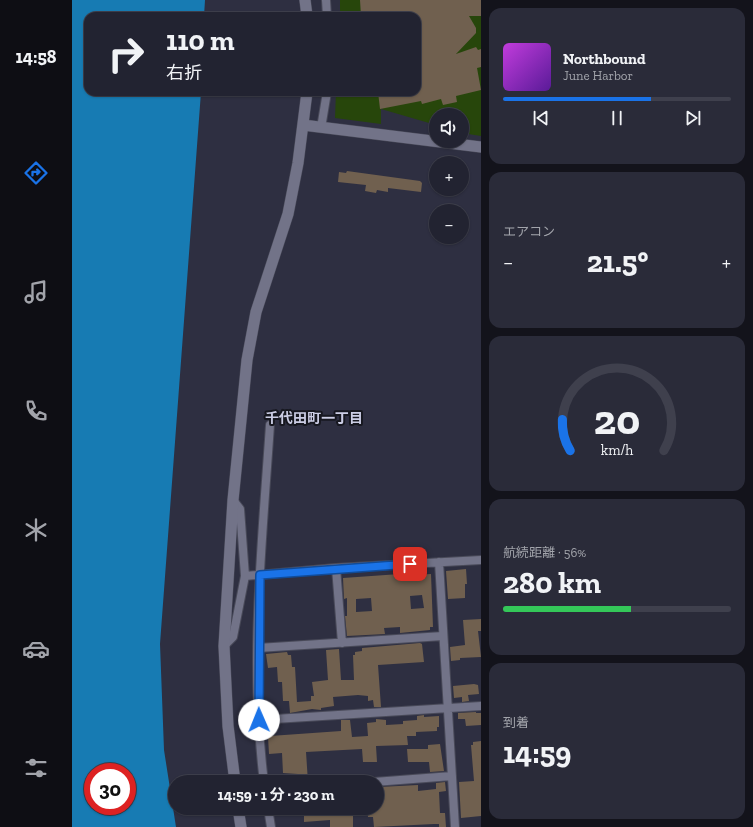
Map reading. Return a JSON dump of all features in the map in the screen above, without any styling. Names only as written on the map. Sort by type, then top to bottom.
[{"type":"street","points":[[305,0],[306,12]]},
{"type":"street","points":[[326,0],[327,12]]},
{"type":"street","points":[[234,775],[228,726],[224,646],[233,500],[247,360],[255,319],[288,214],[307,96]]},
{"type":"street","points":[[321,128],[326,96]]},
{"type":"street","points":[[303,125],[481,147]]},
{"type":"street","points":[[263,775],[259,720],[258,648],[260,575],[270,424]]},
{"type":"street","points":[[224,646],[233,637],[245,576],[240,509],[233,500]]},
{"type":"street","points":[[245,576],[336,568],[481,560]]},
{"type":"street","points":[[439,562],[455,827]]},
{"type":"street","points":[[336,568],[342,643]]},
{"type":"street","points":[[258,648],[443,636]]},
{"type":"street","points":[[259,720],[481,706]]},
{"type":"street","points":[[384,781],[452,776]]},
{"type":"street","points":[[239,815],[241,827]]},
{"type":"street","points":[[269,815],[271,827]]},
{"type":"green space","points":[[340,0],[481,0],[481,136],[469,134],[469,108],[429,108],[429,123],[381,109],[381,124],[335,118],[336,96],[421,96],[421,12],[340,12]]},
{"type":"water","points":[[72,0],[205,0],[204,12],[84,12],[84,96],[201,96],[160,644],[164,750],[168,776],[168,815],[174,815],[176,827],[72,827]]},
{"type":"building","points":[[360,0],[481,0],[481,16],[469,16],[476,28],[476,33],[456,54],[476,47],[478,50],[481,49],[481,67],[477,68],[481,90],[456,96],[457,102],[443,105],[441,99],[422,104],[421,101],[380,109],[378,96],[421,96],[421,12],[361,12]]},
{"type":"building","points":[[347,171],[420,181],[422,183],[421,192],[388,188],[388,192],[377,190],[376,193],[365,191],[366,185],[338,182],[339,172],[346,173]]},
{"type":"building","points":[[466,569],[467,584],[465,584],[465,598],[448,599],[446,571]]},
{"type":"building","points":[[414,573],[414,575],[431,574],[433,627],[430,627],[430,630],[400,633],[400,627],[384,628],[385,634],[347,636],[345,616],[347,616],[347,598],[344,599],[343,578]],"holes":[[[422,595],[424,608],[411,609],[410,596]],[[371,598],[372,611],[356,612],[356,599]]]},
{"type":"building","points":[[481,619],[481,631],[478,631],[481,657],[460,658],[460,660],[451,661],[450,647],[465,645],[463,620]]},
{"type":"building","points":[[422,644],[424,662],[378,665],[381,707],[374,707],[373,700],[368,701],[368,696],[358,695],[333,697],[334,706],[321,708],[321,710],[312,709],[290,713],[289,701],[283,701],[282,682],[278,682],[277,667],[268,668],[266,654],[287,652],[288,655],[291,655],[292,667],[295,667],[297,702],[311,701],[311,696],[314,696],[312,682],[328,680],[326,650],[339,649],[341,680],[354,680],[353,655],[355,655],[355,652],[362,651],[362,648]]},
{"type":"building","points":[[478,685],[479,694],[468,695],[469,701],[462,702],[462,697],[454,698],[453,686]]},
{"type":"building","points":[[458,713],[481,713],[481,725],[466,726],[465,719],[458,719]]},
{"type":"building","points":[[417,716],[439,716],[439,727],[437,727],[437,731],[416,732],[416,736],[407,736],[408,745],[376,746],[377,762],[363,762],[362,749],[306,752],[308,775],[298,775],[283,773],[282,753],[269,754],[268,737],[270,736],[341,731],[341,720],[350,720],[352,737],[368,736],[367,723],[376,722],[376,719],[386,720],[386,725],[403,724],[403,721],[417,720]]},
{"type":"building","points":[[481,741],[481,816],[461,818],[459,782],[474,781],[471,745],[473,745],[473,742]]},
{"type":"building","points":[[440,744],[444,771],[430,772],[429,762],[408,762],[407,749],[428,749],[428,745]]},
{"type":"building","points":[[445,782],[446,791],[439,792],[440,813],[445,813],[446,827],[439,827],[439,824],[434,824],[374,827],[373,817],[368,817],[368,815],[384,815],[384,787],[418,785],[418,791],[436,789],[436,783]]},
{"type":"building","points":[[304,815],[353,815],[353,827],[330,827],[330,820],[304,822]]},
{"type":"district","name":"千代田町一丁目","points":[[314,418]]},
{"type":"route","points":[[259,720],[258,648],[260,575],[336,568],[410,564]]}]
